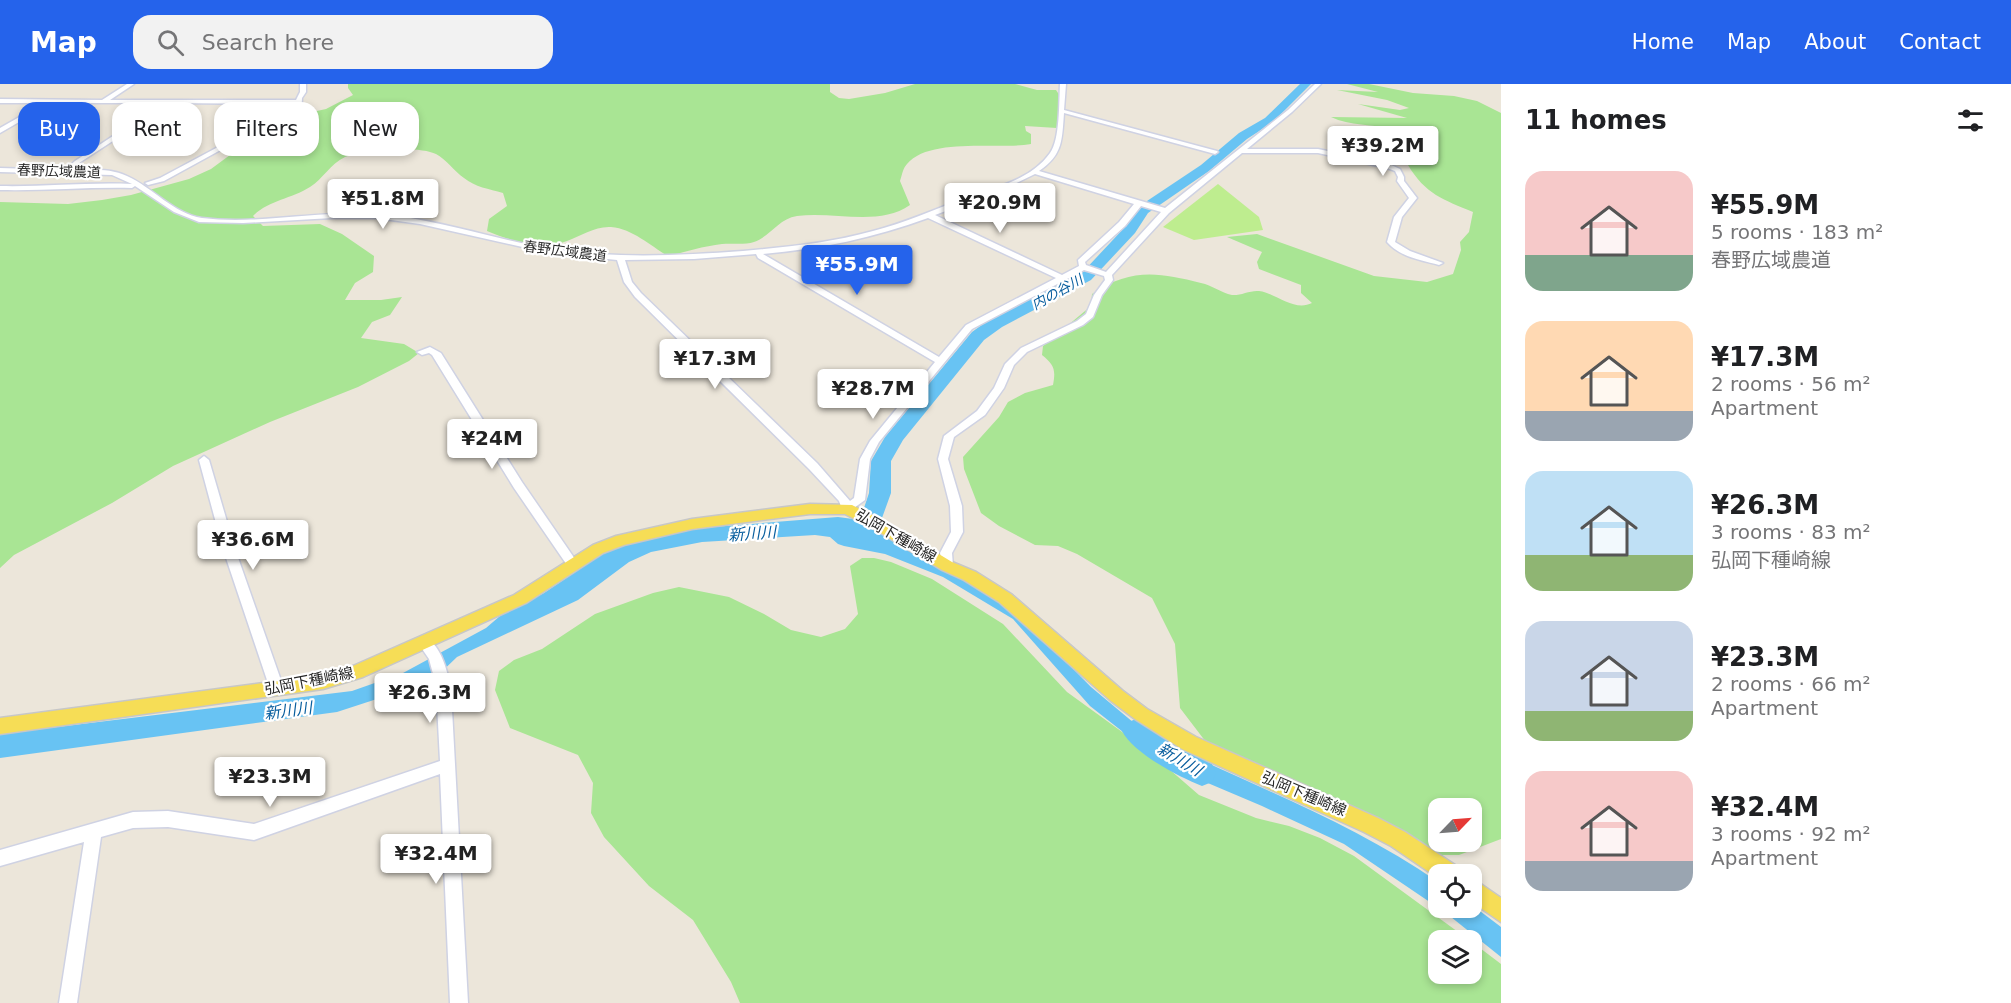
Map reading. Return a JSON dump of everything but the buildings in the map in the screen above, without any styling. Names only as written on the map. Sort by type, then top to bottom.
[{"type":"main road","name":"弘岡下種崎線","points":[[0,726],[323,682],[357,672],[427,645],[520,599],[598,549],[621,540],[654,531],[810,509],[852,511],[947,566],[970,576],[1005,598],[1116,696],[1166,730],[1197,747],[1371,825],[1398,839],[1436,864]]},
{"type":"main road","points":[[1482,897],[1501,911]]},
{"type":"street","points":[[103,102],[131,84]]},
{"type":"street","points":[[299,102],[305,87],[303,84]]},
{"type":"street","name":"春野広域農道","points":[[0,170],[97,172],[126,177],[176,210],[200,220],[375,216],[431,223],[550,251],[620,258],[696,257],[758,252],[861,237],[928,215],[1034,172],[1053,156],[1058,147],[1063,84]]},
{"type":"street","points":[[1106,274],[1163,210],[1241,151],[1290,111],[1318,84]]},
{"type":"street","points":[[0,101],[112,102]]},
{"type":"street","points":[[0,131],[51,101]]},
{"type":"street","points":[[1062,111],[1215,152]]},
{"type":"street","points":[[68,171],[77,162],[112,139]]},
{"type":"street","points":[[1241,151],[1318,151],[1389,166],[1398,170],[1400,181],[1413,198],[1398,217],[1391,242],[1396,248],[1440,263]]},
{"type":"street","points":[[148,183],[162,180],[214,152]]},
{"type":"street","points":[[1034,172],[1163,210]]},
{"type":"street","points":[[0,188],[132,186]]},
{"type":"street","points":[[947,566],[946,553],[957,532],[956,506],[943,459],[949,436],[981,414],[999,388],[1010,364],[1024,350],[1080,323],[1090,315],[1098,296],[1110,280],[1106,274],[1085,267],[1081,262],[1140,204]]},
{"type":"street","points":[[928,215],[1062,278]]},
{"type":"street","points":[[758,252],[940,361]]},
{"type":"street","points":[[620,258],[628,282],[638,296],[813,466],[852,511],[860,500],[866,459],[875,441],[969,327],[1085,267]]},
{"type":"street","points":[[422,352],[430,350],[436,353],[518,485],[573,565]]},
{"type":"street","points":[[204,460],[229,549],[277,689]]},
{"type":"street","points":[[427,645],[442,679],[459,1003]]},
{"type":"street","points":[[0,858],[133,820],[168,819],[254,832],[448,765]]},
{"type":"street","points":[[68,1003],[94,830]]},
{"type":"green space","points":[[348,84],[830,84],[830,92],[839,98],[849,99],[885,93],[915,84],[1015,84],[1037,90],[1056,90],[1062,99],[1059,104],[1061,113],[1057,128],[1025,126],[1026,131],[1031,134],[1031,144],[948,147],[918,156],[906,166],[900,181],[910,205],[898,212],[870,217],[797,216],[785,220],[754,242],[715,245],[668,256],[634,234],[619,228],[605,227],[567,241],[547,245],[526,244],[487,231],[489,219],[507,206],[503,193],[473,184],[436,154],[419,150],[419,102],[340,102],[353,95]]},
{"type":"green space","points":[[1347,84],[1369,84],[1413,93],[1454,96],[1477,101],[1501,113],[1501,839],[1482,846],[1482,798],[1428,798],[1428,852],[1467,852],[1459,855],[1431,855],[1209,746],[1180,708],[1175,644],[1152,598],[1077,554],[1058,546],[1035,545],[999,526],[981,513],[964,469],[963,457],[999,417],[1008,402],[1025,393],[1053,385],[1054,371],[1052,365],[1042,355],[1043,346],[1091,306],[1092,294],[1119,280],[1145,275],[1171,276],[1205,284],[1232,295],[1259,291],[1292,304],[1312,303],[1301,293],[1301,285],[1259,269],[1257,262],[1262,252],[1227,237],[1257,234],[1374,276],[1427,282],[1453,274],[1461,250],[1460,242],[1469,232],[1473,212],[1436,195],[1414,175],[1408,165],[1432,157],[1431,152],[1398,139],[1394,129],[1346,122],[1331,117],[1407,118],[1358,104],[1400,110],[1409,108],[1387,100],[1337,90],[1378,92]]},
{"type":"green space","points":[[331,106],[331,156],[348,156],[335,164],[310,187],[266,206],[253,216],[263,226],[320,224],[342,234],[374,256],[373,272],[355,283],[345,300],[381,300],[402,297],[390,315],[372,322],[361,338],[404,344],[419,353],[409,361],[358,387],[270,422],[173,466],[112,503],[14,555],[0,568],[0,202],[68,204],[131,195],[189,179],[211,169],[229,156],[319,156],[319,111]]},
{"type":"green space","points":[[1218,184],[1259,217],[1263,230],[1194,240],[1163,227]]},
{"type":"green space","points":[[862,558],[874,558],[891,562],[932,579],[1003,624],[1067,692],[1147,750],[1199,795],[1256,818],[1289,826],[1320,838],[1354,856],[1428,910],[1428,918],[1439,918],[1455,930],[1428,930],[1428,984],[1482,984],[1482,950],[1501,964],[1501,1003],[740,1003],[731,982],[693,920],[649,886],[604,837],[591,813],[593,783],[578,755],[510,728],[495,690],[499,671],[514,660],[542,649],[595,614],[653,593],[679,587],[729,597],[791,630],[821,637],[845,629],[858,614],[850,566]]},
{"type":"water","points":[[838,517],[853,519],[875,530],[992,595],[1020,615],[1091,687],[1134,723],[1165,740],[1156,758],[1090,706],[1013,619],[943,577],[885,554],[844,546],[830,537],[815,535],[702,542],[651,552],[629,562],[578,600],[457,657],[432,681],[337,712],[0,758],[0,734],[352,691],[403,673],[486,628],[500,616],[544,593],[602,554],[633,541],[700,528]]},
{"type":"water","points":[[1179,750],[1345,827],[1428,875],[1428,901],[1344,844],[1170,767]]},
{"type":"water","points":[[1482,913],[1501,927],[1501,957],[1482,942],[1482,930],[1467,930],[1452,918],[1482,918]]},
{"type":"waterway","name":"内の谷川","points":[[860,535],[871,518],[880,493],[881,461],[895,437],[978,336],[996,323],[1086,277],[1130,230],[1143,210],[1205,168],[1243,136],[1269,120],[1306,84]]},
{"type":"waterway","name":"新川川","points":[[1136,731],[1175,759],[1202,773]]}]
